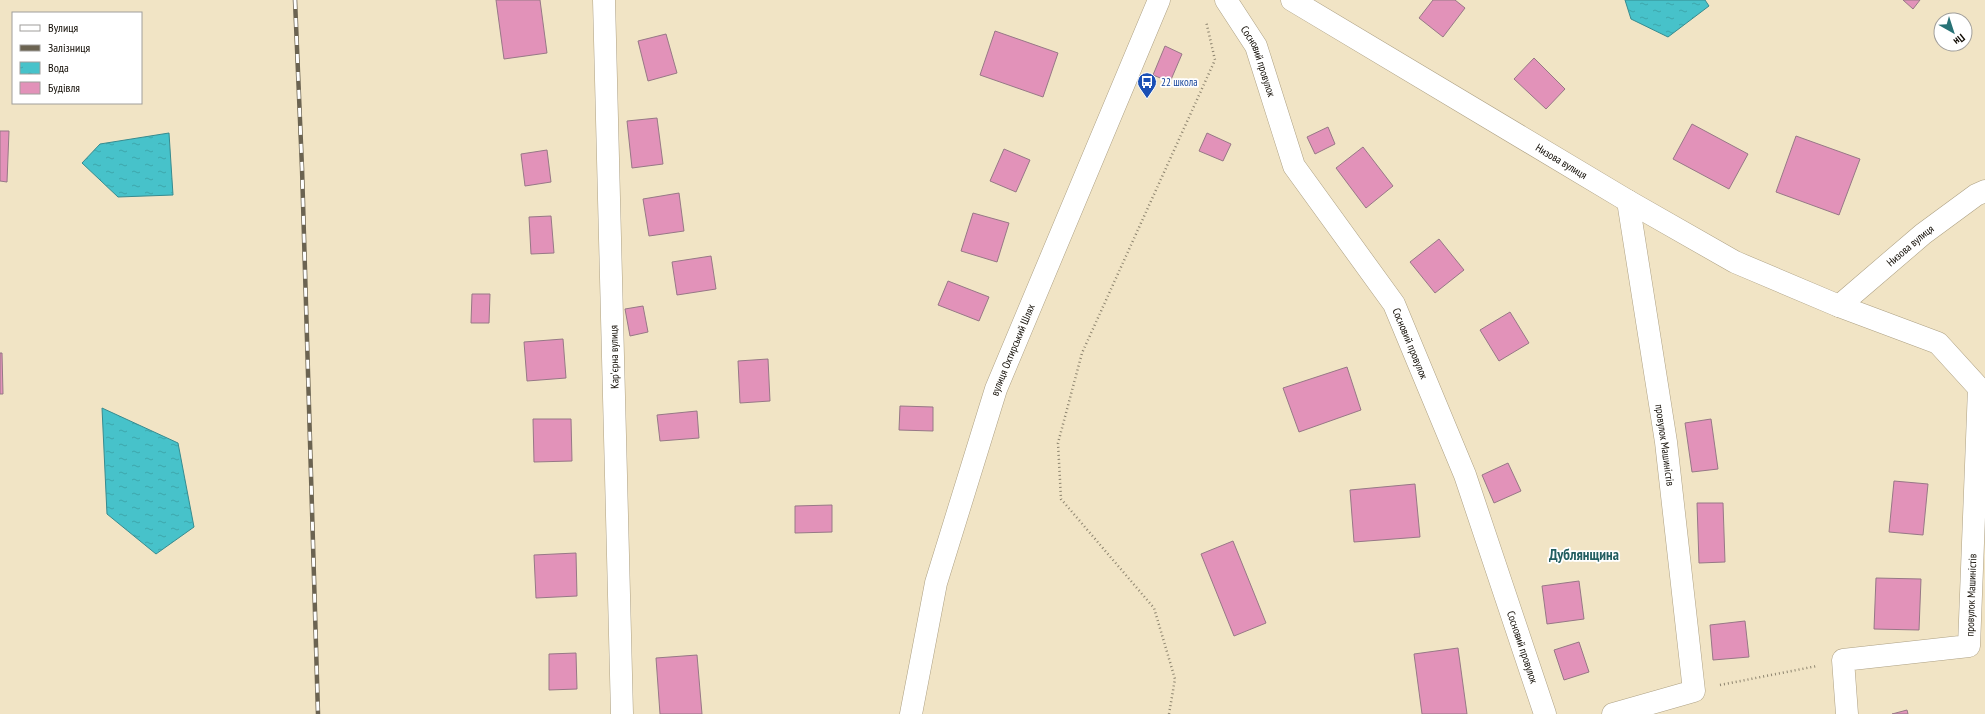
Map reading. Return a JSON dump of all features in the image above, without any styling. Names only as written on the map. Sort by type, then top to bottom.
[{"type":"street","name":"Карʼєрна вулиця","points":[[604,0],[622,714]]},
{"type":"street","name":"вулиця Охтирський Шлях","points":[[911,714],[936,583],[996,389],[1160,0]]},
{"type":"street","name":"Сосновий провулок","points":[[1226,0],[1256,46],[1294,166],[1394,304],[1465,475],[1545,714]]},
{"type":"street","name":"Низова вулиця","points":[[1292,0],[1628,201],[1735,262],[1839,306],[1938,342],[1979,388]]},
{"type":"street","name":"Низова вулиця","points":[[1839,306],[1923,234],[1976,195],[1985,191]]},
{"type":"street","name":"провулок Машиністів","points":[[1628,201],[1666,442],[1694,691]]},
{"type":"street","name":"провулок Машиністів","points":[[1842,660],[1968,646],[1979,388]]},
{"type":"street","points":[[1842,660],[1847,714]]},
{"type":"street","points":[[1613,714],[1694,691]]},
{"type":"path","points":[[1169,714],[1175,679],[1154,608],[1061,499],[1058,443],[1082,353],[1215,60],[1205,15]]},
{"type":"path","points":[[1694,691],[1842,660]]},
{"type":"water","points":[[1625,0],[1705,0],[1709,6],[1668,37],[1631,19]]},
{"type":"water","points":[[169,133],[173,195],[118,197],[82,163],[100,144]]},
{"type":"water","points":[[102,408],[178,443],[194,527],[156,554],[107,514]]},
{"type":"building","points":[[496,0],[540,0],[547,53],[504,59]]},
{"type":"building","points":[[1433,0],[1455,0],[1465,8],[1443,37],[1419,18]]},
{"type":"building","points":[[1903,0],[1920,0],[1913,9]]},
{"type":"building","points":[[995,31],[1058,53],[1043,97],[980,75]]},
{"type":"building","points":[[666,34],[677,73],[648,81],[638,41]]},
{"type":"building","points":[[1165,46],[1182,54],[1170,82],[1153,75]]},
{"type":"building","points":[[1534,58],[1565,89],[1546,109],[1514,79]]},
{"type":"building","points":[[657,118],[663,164],[632,168],[627,121]]},
{"type":"building","points":[[1692,124],[1748,154],[1729,189],[1673,159]]},
{"type":"building","points":[[1328,127],[1335,144],[1315,154],[1307,137]]},
{"type":"building","points":[[0,131],[9,131],[7,182],[0,181]]},
{"type":"building","points":[[1207,133],[1231,144],[1223,161],[1199,151]]},
{"type":"building","points":[[1796,136],[1860,159],[1839,215],[1776,192]]},
{"type":"building","points":[[1363,147],[1393,186],[1366,208],[1336,168]]},
{"type":"building","points":[[1004,149],[1030,160],[1016,192],[990,181]]},
{"type":"building","points":[[547,150],[551,182],[525,186],[521,154]]},
{"type":"building","points":[[679,193],[684,231],[649,236],[643,199]]},
{"type":"building","points":[[973,213],[1009,223],[997,262],[961,251]]},
{"type":"building","points":[[551,216],[554,253],[531,254],[529,217]]},
{"type":"building","points":[[1439,239],[1464,270],[1435,293],[1410,262]]},
{"type":"building","points":[[711,256],[716,289],[677,295],[672,262]]},
{"type":"building","points":[[948,281],[989,297],[979,321],[938,305]]},
{"type":"building","points":[[472,294],[490,294],[489,323],[471,323]]},
{"type":"building","points":[[643,306],[648,332],[630,336],[625,309]]},
{"type":"building","points":[[1510,312],[1529,343],[1499,361],[1480,330]]},
{"type":"building","points":[[563,339],[566,378],[527,381],[524,342]]},
{"type":"building","points":[[0,353],[2,353],[3,394],[0,394]]},
{"type":"building","points":[[768,359],[770,401],[740,403],[738,361]]},
{"type":"building","points":[[1347,367],[1361,410],[1299,432],[1283,388]]},
{"type":"building","points":[[900,406],[933,407],[933,431],[899,430]]},
{"type":"building","points":[[697,411],[699,438],[660,441],[657,415]]},
{"type":"building","points":[[533,419],[571,419],[572,461],[534,462]]},
{"type":"building","points":[[1711,419],[1718,469],[1692,472],[1685,423]]},
{"type":"building","points":[[1508,463],[1521,491],[1494,503],[1482,475]]},
{"type":"building","points":[[1894,481],[1928,484],[1923,535],[1889,532]]},
{"type":"building","points":[[1415,484],[1420,537],[1354,542],[1350,490]]},
{"type":"building","points":[[1697,503],[1723,503],[1725,562],[1699,563]]},
{"type":"building","points":[[832,505],[832,532],[795,533],[795,506]]},
{"type":"building","points":[[1233,541],[1266,623],[1234,636],[1201,554]]},
{"type":"building","points":[[576,553],[577,596],[536,598],[534,555]]},
{"type":"building","points":[[1876,578],[1921,579],[1919,630],[1874,629]]},
{"type":"building","points":[[1579,581],[1584,619],[1547,624],[1542,586]]},
{"type":"building","points":[[1745,621],[1749,657],[1713,660],[1710,625]]},
{"type":"building","points":[[1579,642],[1589,672],[1564,680],[1554,650]]},
{"type":"building","points":[[1458,648],[1467,714],[1422,714],[1414,654]]},
{"type":"building","points":[[576,653],[577,689],[549,690],[549,654]]},
{"type":"building","points":[[697,655],[702,714],[660,714],[656,658]]},
{"type":"building","points":[[1907,710],[1908,714],[1892,714]]},
{"type":"railway","points":[[295,0],[302,168],[318,714]]},
{"type":"place","name":"22 школа","points":[[1147,99]]},
{"type":"district","name":"Дублянщина","points":[[1584,554]]}]
